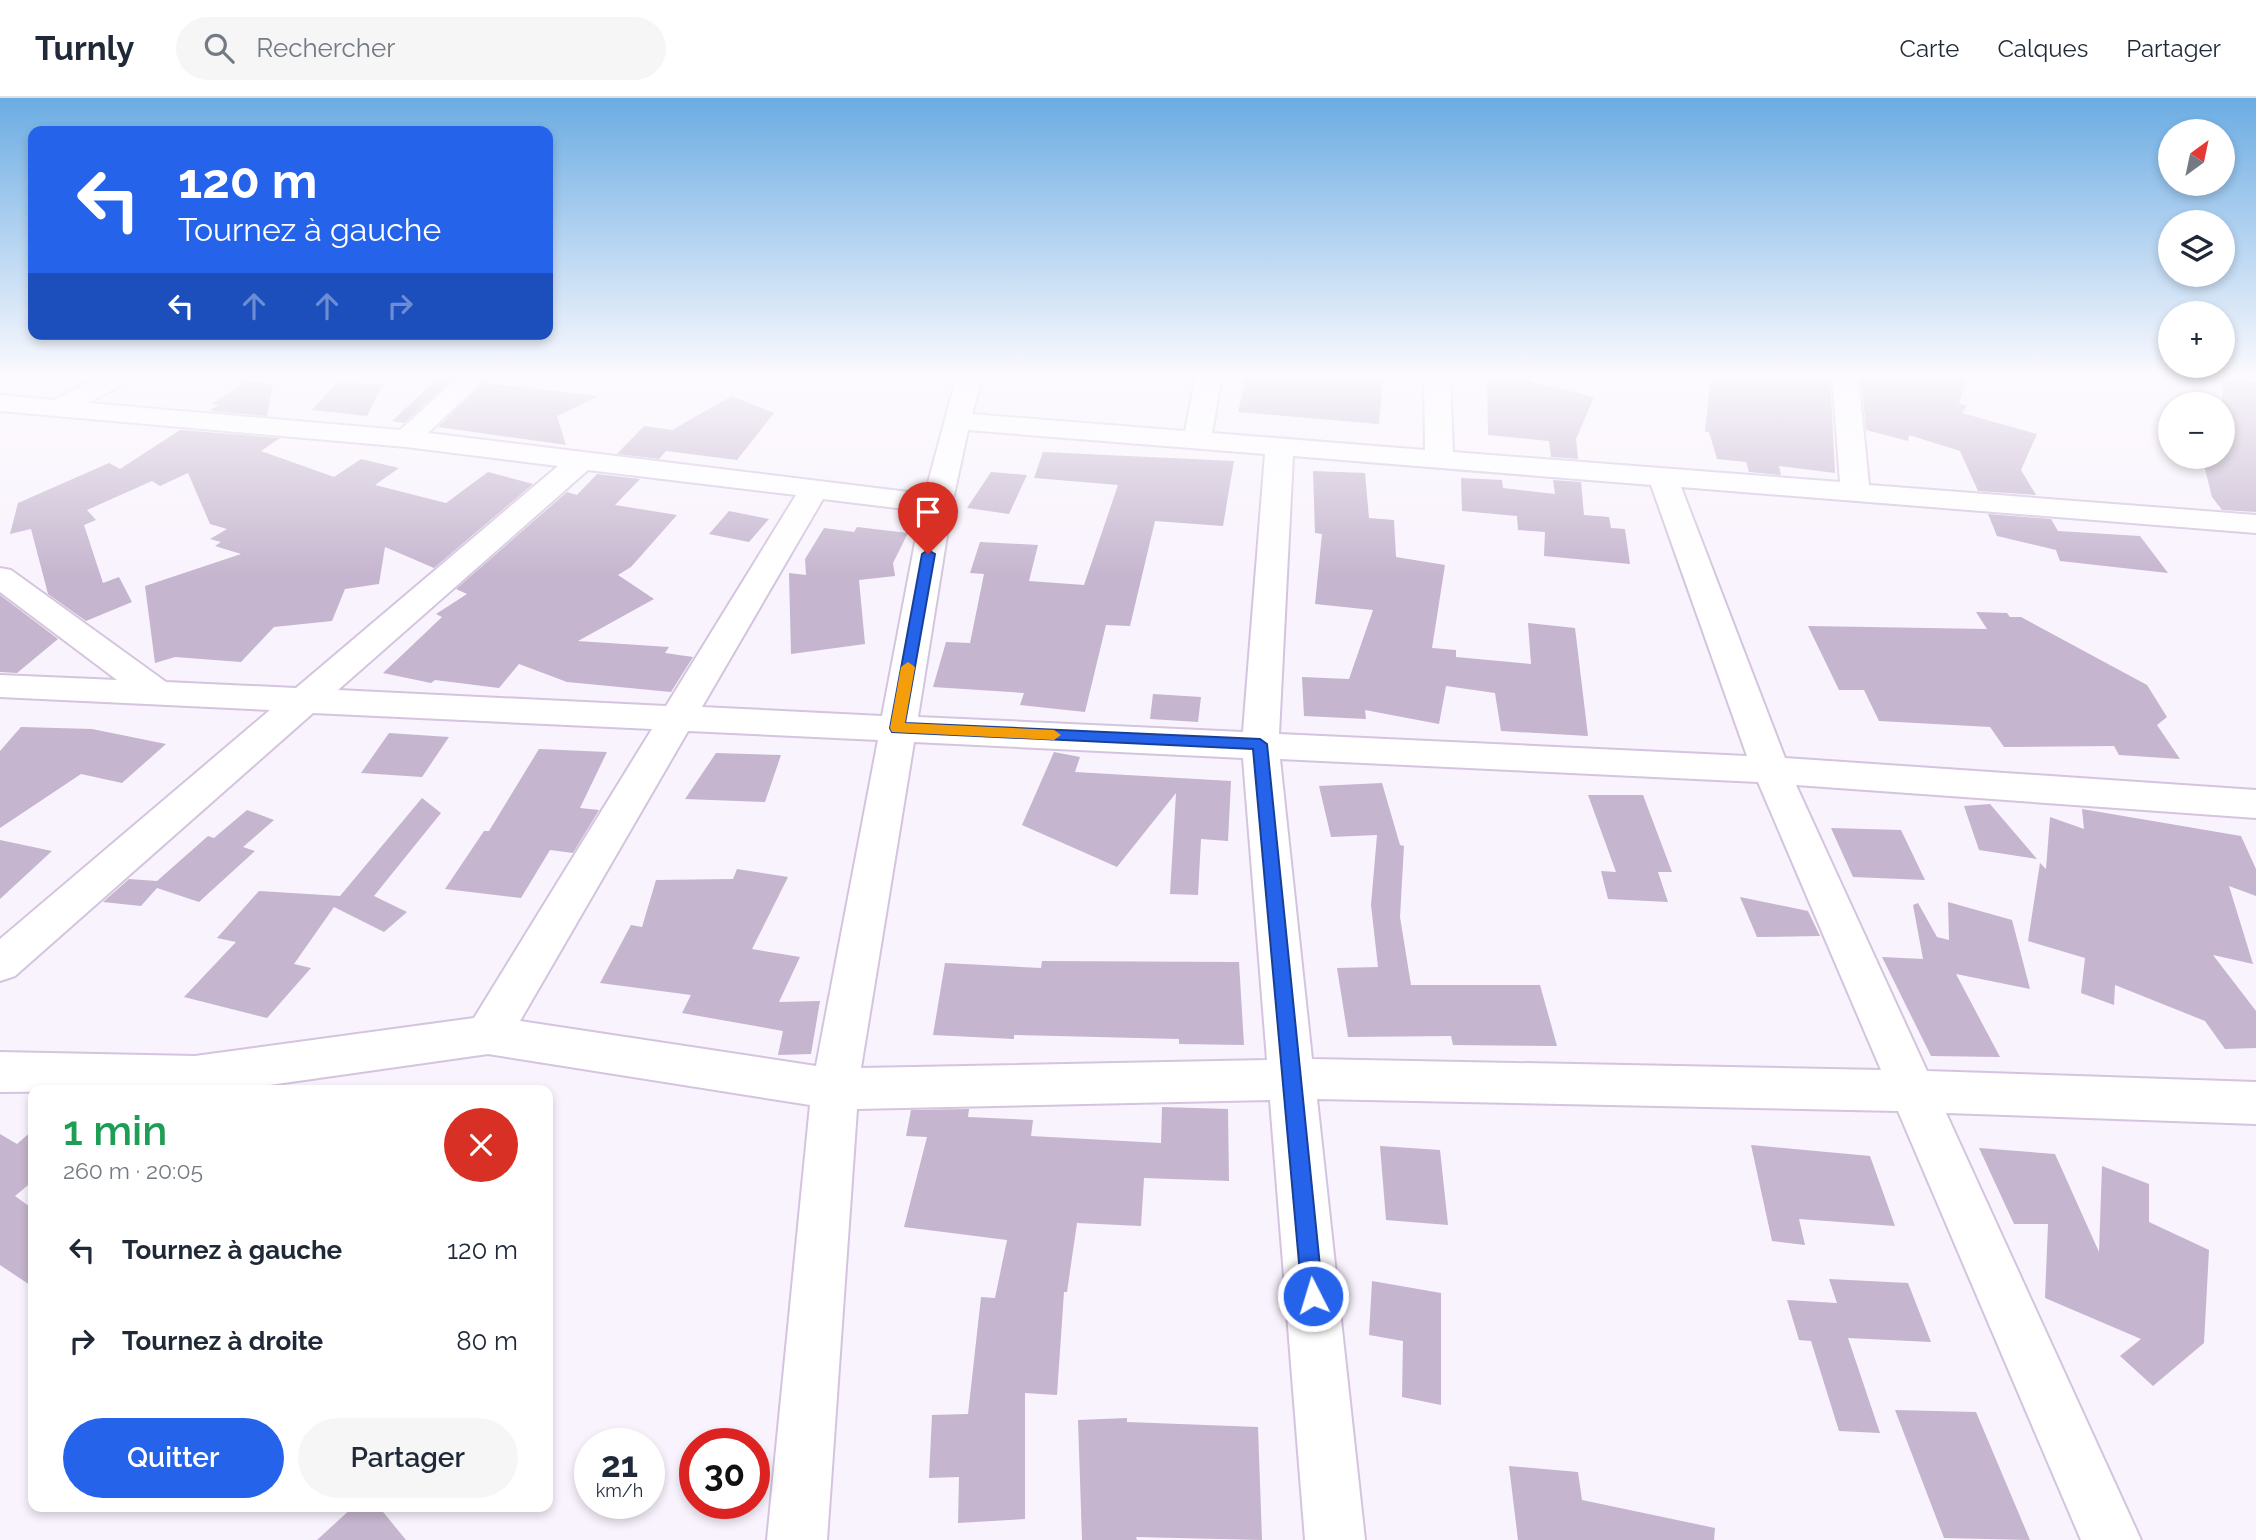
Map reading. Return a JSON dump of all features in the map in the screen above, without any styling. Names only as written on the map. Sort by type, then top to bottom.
[{"type":"street","points":[[434,442],[937,504]]},
{"type":"street","points":[[797,1540],[835,1089],[937,504],[951,442]]},
{"type":"street","points":[[1229,442],[2256,524]]},
{"type":"street","points":[[1439,442],[1439,459]]},
{"type":"street","points":[[1851,442],[1855,492]]},
{"type":"street","points":[[1280,446],[1260,744],[1335,1540]]},
{"type":"street","points":[[0,964],[582,460]]},
{"type":"street","points":[[1663,477],[1770,770],[2112,1540]]},
{"type":"street","points":[[488,1035],[680,718],[814,489]]},
{"type":"street","points":[[0,577],[160,695]]},
{"type":"street","points":[[0,687],[1770,770],[2256,804]]},
{"type":"street","points":[[0,1072],[195,1076],[488,1035],[835,1089],[1293,1079],[1913,1091],[2256,1103]]},
{"type":"building","points":[[161,442],[274,442],[261,451],[334,477],[361,459],[399,468],[375,485],[446,503],[488,472],[533,484],[434,568],[385,547],[379,584],[345,589],[332,621],[274,627],[241,662],[175,657],[155,663],[145,586],[241,554],[215,546],[221,542],[210,539],[227,529],[210,524],[188,473],[160,486],[152,481],[87,510],[96,520],[84,525],[103,583],[119,577],[132,602],[86,621],[48,594],[31,529],[10,534],[18,503],[109,463],[120,469]]},
{"type":"building","points":[[628,442],[751,442],[737,460],[666,451],[659,459],[617,454]]},
{"type":"building","points":[[1549,442],[1576,442],[1578,459],[1551,457]]},
{"type":"building","points":[[1712,442],[1833,442],[1835,473],[1779,466],[1781,475],[1749,472],[1746,462],[1717,459]]},
{"type":"building","points":[[1932,442],[2033,442],[2021,470],[2036,495],[1978,491],[1960,451]]},
{"type":"building","points":[[2235,442],[2256,442],[2256,512],[2222,510],[2212,497],[2205,469],[2235,469]]},
{"type":"building","points":[[1043,452],[1234,461],[1223,526],[1155,521],[1130,626],[1106,625],[1085,712],[1020,705],[1024,693],[933,687],[946,642],[970,643],[984,574],[970,573],[980,542],[1038,545],[1029,581],[1084,585],[1118,485],[1034,478]]},
{"type":"building","points":[[1313,471],[1365,473],[1369,518],[1394,520],[1396,557],[1445,565],[1432,648],[1456,650],[1456,657],[1531,664],[1528,623],[1575,628],[1588,736],[1501,731],[1495,693],[1446,686],[1439,724],[1365,710],[1366,719],[1304,716],[1302,677],[1349,679],[1373,610],[1315,604],[1322,534],[1315,533]]},
{"type":"building","points":[[991,472],[1027,475],[1009,514],[967,508]]},
{"type":"building","points":[[597,474],[640,479],[615,505],[677,515],[631,567],[618,575],[654,599],[578,641],[669,647],[665,653],[693,657],[671,692],[567,682],[519,664],[499,688],[435,680],[431,683],[383,673],[442,617],[436,614],[467,594],[456,589],[567,492],[577,495]]},
{"type":"building","points":[[1461,478],[1502,480],[1503,488],[1555,494],[1553,480],[1581,482],[1584,515],[1609,517],[1611,528],[1625,529],[1630,564],[1544,556],[1545,532],[1518,530],[1517,516],[1462,511]]},
{"type":"building","points":[[729,511],[769,519],[749,542],[709,534]]},
{"type":"building","points":[[1988,514],[2051,519],[2058,531],[2140,536],[2168,573],[2060,561],[2056,550],[1997,536]]},
{"type":"building","points":[[857,527],[908,533],[893,563],[895,576],[859,580],[865,644],[791,654],[789,573],[806,575],[805,559],[824,528],[854,532]]},
{"type":"building","points":[[0,595],[58,639],[17,673],[0,672]]},
{"type":"building","points":[[1976,612],[2007,613],[2010,617],[2021,617],[2147,685],[2167,717],[2157,725],[2180,759],[2119,755],[2114,746],[2004,747],[1990,727],[1879,721],[1864,690],[1839,690],[1808,626],[1987,629]]},
{"type":"building","points":[[1153,694],[1201,697],[1198,722],[1150,719]]},
{"type":"building","points":[[21,727],[92,729],[166,744],[122,783],[81,774],[0,828],[0,751]]},
{"type":"building","points":[[389,733],[449,737],[422,777],[361,773]]},
{"type":"building","points":[[539,749],[607,752],[580,808],[599,810],[573,853],[550,850],[521,898],[445,889],[484,831],[489,831]]},
{"type":"building","points":[[1054,752],[1080,757],[1075,772],[1231,781],[1228,841],[1201,839],[1198,895],[1170,894],[1176,793],[1117,867],[1022,825]]},
{"type":"building","points":[[716,753],[781,755],[765,802],[685,799]]},
{"type":"building","points":[[1382,783],[1400,845],[1404,846],[1400,917],[1411,985],[1540,985],[1557,1046],[1453,1045],[1451,1036],[1348,1037],[1337,968],[1378,967],[1371,905],[1377,835],[1331,837],[1319,786]]},
{"type":"building","points":[[1588,795],[1643,795],[1672,872],[1658,872],[1668,902],[1608,899],[1601,871],[1616,872]]},
{"type":"building","points":[[422,798],[441,813],[374,896],[407,912],[384,932],[334,907],[294,964],[311,968],[267,1018],[184,997],[236,942],[217,938],[259,891],[340,896]]},
{"type":"building","points":[[1990,804],[2037,859],[1979,850],[1964,806]]},
{"type":"building","points":[[2082,809],[2241,836],[2256,869],[2256,896],[2229,886],[2253,964],[2213,955],[2256,1011],[2256,1048],[2225,1049],[2205,1021],[2115,985],[2114,1005],[2081,993],[2085,958],[2028,941],[2040,863],[2046,869],[2050,817],[2084,829]]},
{"type":"building","points":[[247,810],[274,820],[243,847],[255,851],[199,902],[157,888],[141,906],[103,902],[129,879],[157,881],[208,836],[214,838]]},
{"type":"building","points":[[1831,828],[1901,830],[1925,880],[1853,877]]},
{"type":"building","points":[[0,840],[52,851],[0,899]]},
{"type":"building","points":[[737,869],[788,877],[752,949],[800,957],[779,1002],[820,1001],[811,1054],[778,1055],[783,1031],[682,1013],[691,995],[600,983],[631,925],[642,927],[656,880],[733,879]]},
{"type":"building","points":[[1740,897],[1808,911],[1820,936],[1757,937]]},
{"type":"building","points":[[1948,902],[2012,920],[2030,989],[1956,974],[2000,1057],[1931,1056],[1882,957],[1923,959],[1913,905],[1918,903],[1937,937],[1949,940]]},
{"type":"building","points":[[1042,961],[1239,962],[1244,1045],[1179,1044],[1179,1039],[1014,1035],[1014,1039],[933,1035],[945,963],[1041,968]]},
{"type":"building","points":[[1162,1107],[1228,1109],[1229,1181],[1144,1178],[1141,1226],[1077,1223],[1067,1292],[1064,1292],[1057,1395],[1025,1393],[1025,1519],[958,1523],[959,1477],[929,1478],[932,1415],[968,1414],[981,1297],[995,1298],[1007,1240],[904,1227],[927,1137],[906,1136],[911,1110],[969,1109],[968,1117],[1033,1120],[1031,1136],[1161,1143]]},
{"type":"building","points":[[0,1134],[17,1144],[28,1134],[28,1185],[15,1196],[28,1205],[28,1284],[0,1265]]},
{"type":"building","points":[[1751,1145],[1870,1156],[1895,1226],[1799,1219],[1805,1245],[1772,1241]]},
{"type":"building","points":[[1380,1146],[1440,1150],[1448,1225],[1386,1220]]},
{"type":"building","points":[[1979,1148],[2055,1154],[2099,1252],[2102,1166],[2149,1184],[2149,1222],[2209,1250],[2204,1343],[2153,1386],[2120,1356],[2141,1339],[2045,1298],[2048,1224],[2014,1224]]},
{"type":"building","points":[[1829,1279],[1908,1283],[1931,1342],[1848,1338],[1880,1433],[1839,1431],[1811,1341],[1799,1340],[1787,1300],[1837,1303]]},
{"type":"building","points":[[1372,1281],[1441,1293],[1441,1405],[1402,1397],[1403,1341],[1369,1335]]},
{"type":"building","points":[[1895,1410],[1976,1412],[2030,1540],[1944,1538]]},
{"type":"building","points":[[1127,1418],[1127,1422],[1258,1427],[1262,1540],[1136,1537],[1137,1540],[1082,1540],[1078,1420]]},
{"type":"building","points":[[1509,1466],[1578,1472],[1582,1500],[1715,1528],[1714,1540],[1518,1540]]},
{"type":"building","points":[[348,1512],[383,1512],[406,1540],[317,1540]]},
{"type":"slow traffic","points":[[908,667],[897,728],[1054,735]]},
{"type":"route","points":[[928,554],[897,728],[1260,744],[1313,1296]]}]
